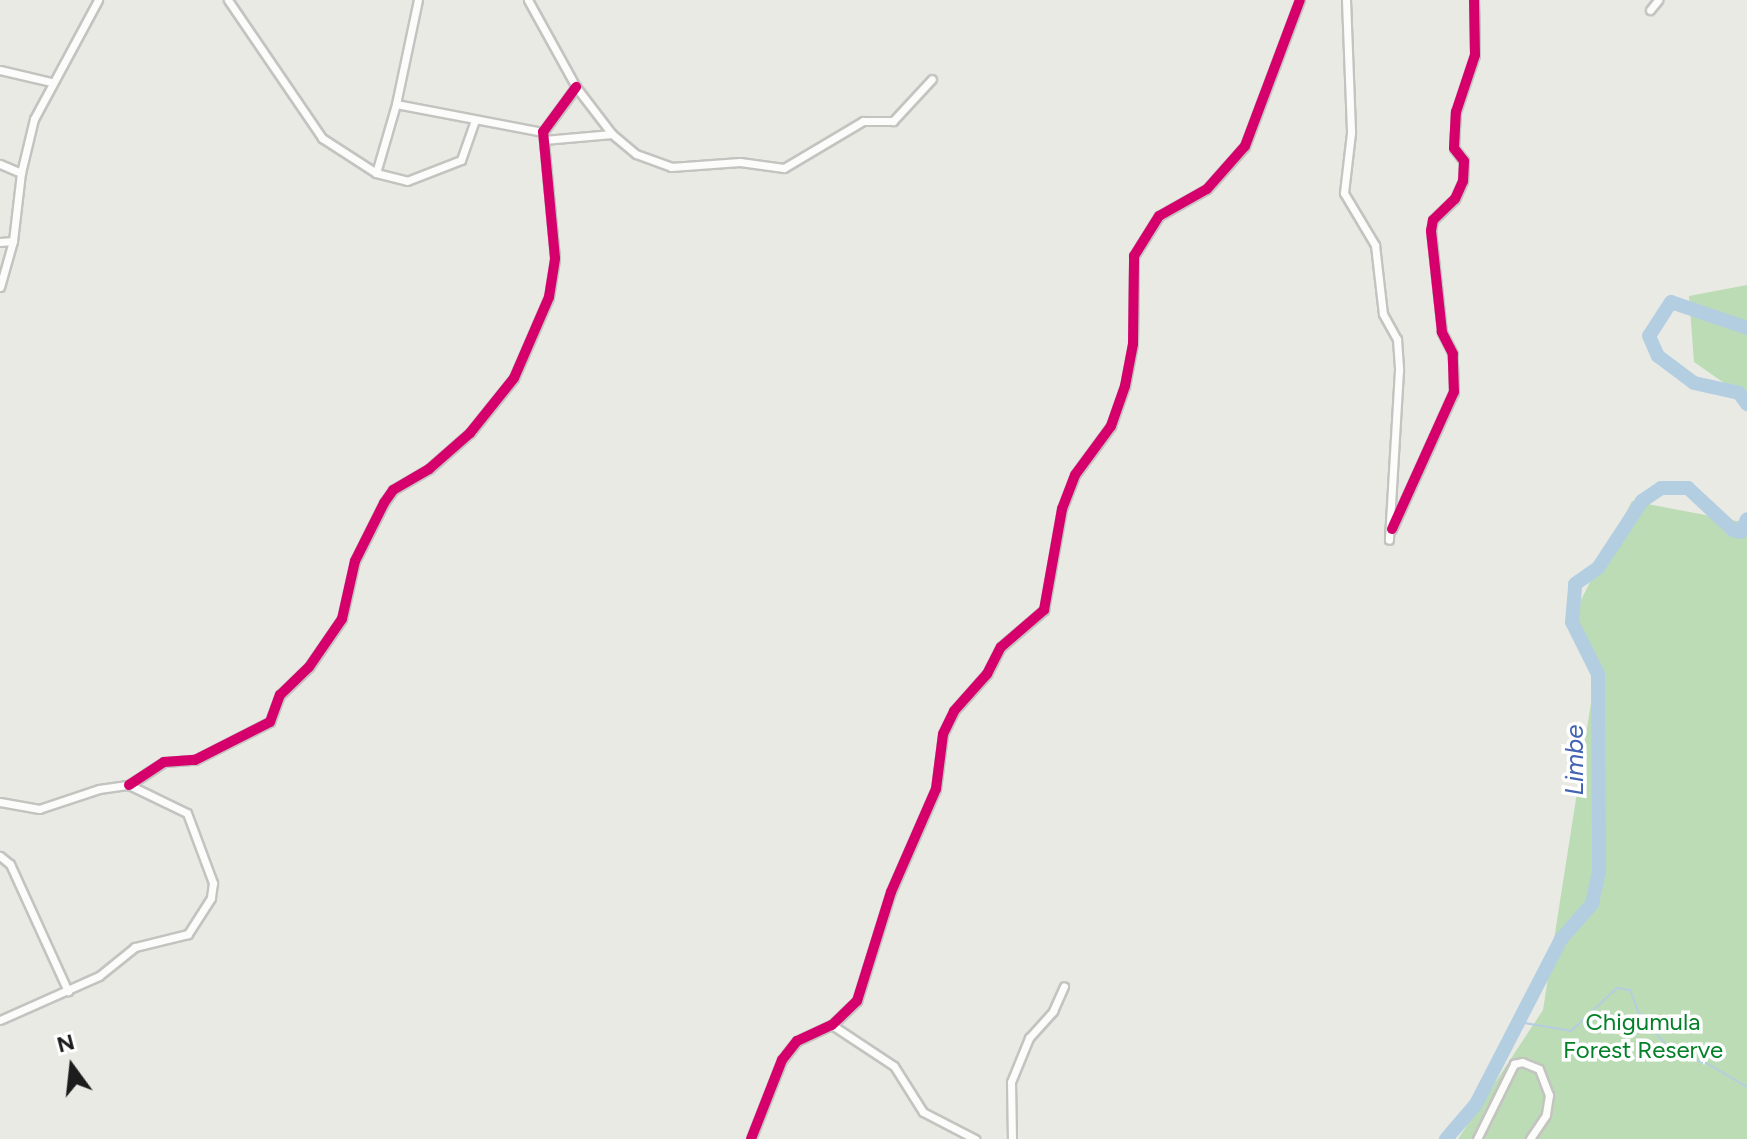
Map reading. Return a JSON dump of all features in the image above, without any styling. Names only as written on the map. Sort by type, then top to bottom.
[{"type":"street","points":[[0,287],[13,241],[21,173],[34,119],[51,82],[98,0]]},
{"type":"street","points":[[228,0],[322,138],[376,173],[407,181],[461,160],[475,120]]},
{"type":"street","points":[[376,173],[396,104],[418,0]]},
{"type":"street","points":[[528,0],[576,87],[612,134],[636,154],[671,167],[740,162],[780,169],[863,121],[893,121],[932,79]]},
{"type":"street","points":[[751,1139],[782,1060],[797,1041],[832,1025],[851,1010],[871,966],[891,892],[936,789],[943,734],[954,711],[987,674],[1001,647],[1044,610],[1062,509],[1075,475],[1111,426],[1125,386],[1133,344],[1134,256],[1159,216],[1207,189],[1245,146],[1300,0]]},
{"type":"street","points":[[1346,0],[1351,133],[1344,193],[1375,245],[1383,314],[1397,339],[1399,370],[1392,529]]},
{"type":"street","points":[[1389,540],[1454,392],[1453,354],[1442,332],[1431,231],[1432,221],[1455,199],[1463,181],[1464,161],[1454,148],[1456,112],[1475,55],[1474,0]]},
{"type":"street","points":[[1650,10],[1658,0]]},
{"type":"street","points":[[0,70],[51,82]]},
{"type":"street","points":[[0,802],[39,809],[99,789],[129,785],[164,762],[195,760],[270,722],[280,695],[309,667],[342,619],[355,561],[384,503],[470,433],[514,378],[549,297],[555,258],[544,136],[576,87]]},
{"type":"street","points":[[396,104],[544,136],[612,134]]},
{"type":"street","points":[[0,164],[21,173]]},
{"type":"street","points":[[0,242],[13,241]]},
{"type":"street","points":[[0,1020],[99,976],[135,947],[188,934],[211,898],[213,883],[187,813],[129,785]]},
{"type":"street","points":[[0,856],[10,864],[49,940],[68,991]]},
{"type":"street","points":[[1012,1139],[1011,1082],[1029,1038],[1053,1011],[1064,986]]},
{"type":"street","points":[[832,1025],[894,1066],[923,1112],[975,1139]]},
{"type":"street","points":[[1477,1139],[1514,1064],[1522,1062],[1539,1069],[1549,1095],[1546,1115],[1530,1139]]},
{"type":"green space","points":[[1747,285],[1747,399],[1694,362],[1689,296]]},
{"type":"green space","name":"Chigumula Forest Reserve","points":[[1632,501],[1747,523],[1747,1139],[1458,1139],[1543,1010],[1596,671],[1569,623]]},
{"type":"waterway","name":"Limbe","points":[[1747,328],[1671,302],[1649,336],[1658,356],[1694,383],[1739,393],[1747,404]]},
{"type":"waterway","name":"Limbe","points":[[1446,1139],[1476,1104],[1561,939],[1592,904],[1599,872],[1598,674],[1572,622],[1575,584],[1598,568],[1642,501],[1661,488],[1688,488],[1733,530],[1741,532],[1747,519]]},
{"type":"waterway","points":[[1519,1022],[1571,1031],[1617,988],[1630,990],[1639,1013],[1673,1053],[1706,1063],[1747,1087]]},
{"type":"cycle path","points":[[751,1139],[782,1060],[797,1041],[832,1025],[857,1001],[891,892],[936,789],[943,734],[954,711],[987,674],[1001,647],[1044,610],[1062,509],[1075,475],[1111,426],[1125,386],[1133,344],[1134,256],[1159,216],[1207,189],[1245,146],[1300,0]]},
{"type":"cycle path","points":[[1392,529],[1454,392],[1453,354],[1442,332],[1431,231],[1433,220],[1455,199],[1463,181],[1464,161],[1454,148],[1456,112],[1475,55],[1474,0]]},
{"type":"cycle path","points":[[129,785],[164,762],[195,760],[270,722],[280,695],[309,667],[342,619],[355,561],[393,490],[429,469],[470,433],[514,378],[549,297],[555,258],[543,132],[576,87]]}]
